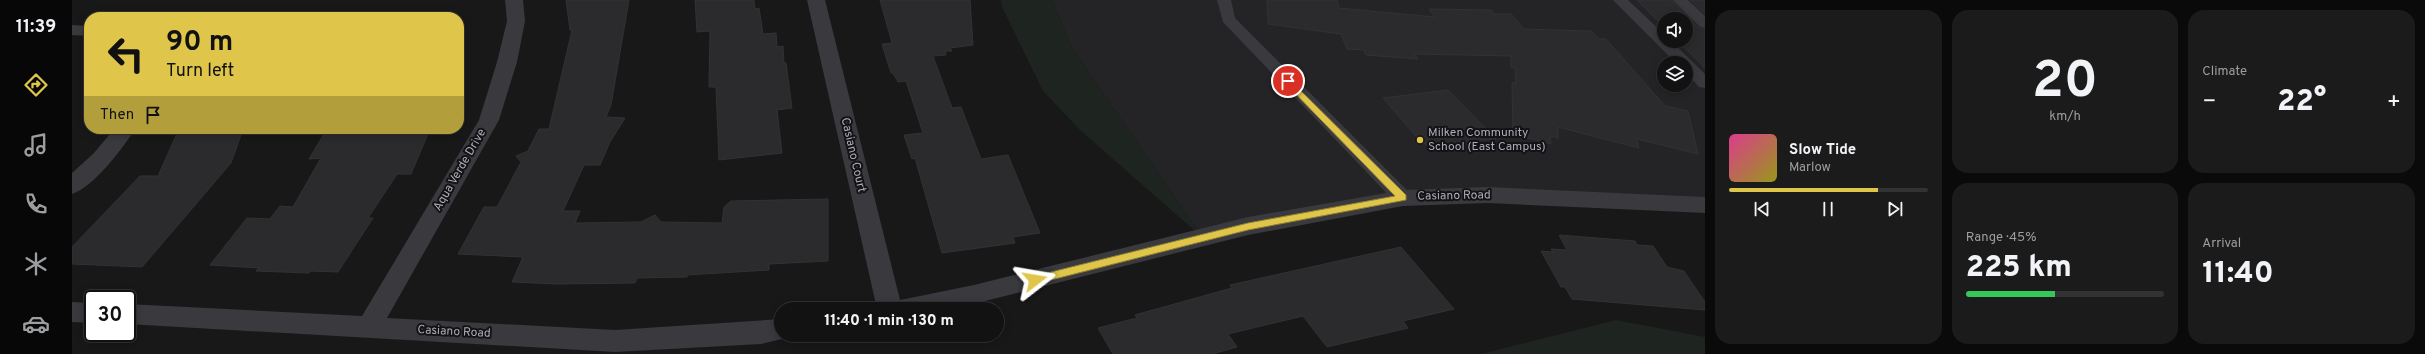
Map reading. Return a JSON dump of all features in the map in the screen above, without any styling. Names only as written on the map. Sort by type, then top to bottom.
[{"type":"street","name":"Aqua Verde Drive","points":[[369,327],[489,120],[508,62],[516,21],[514,0]]},
{"type":"street","name":"Casiano Court","points":[[816,0],[888,302]]},
{"type":"street","points":[[72,30],[84,31]]},
{"type":"street","points":[[72,186],[102,158],[121,134]]},
{"type":"street","name":"Casiano Road","points":[[938,302],[974,295],[1248,226],[1403,198],[1488,195],[1705,205]]},
{"type":"street","points":[[72,312],[84,313]]},
{"type":"street","name":"Casiano Road","points":[[136,314],[369,327],[614,348],[774,331]]},
{"type":"lane","points":[[1224,0],[1228,19],[1403,198]]},
{"type":"lane","points":[[1620,0],[1677,56]]},
{"type":"lane","points":[[1680,0],[1705,24]]},
{"type":"lane","points":[[1693,72],[1705,83]]},
{"type":"shaded area","points":[[1001,0],[1052,0],[1072,48],[1203,238],[1080,130],[1043,91],[1002,7]]},
{"type":"shaded area","name":"Milken Community School (East Campus)","points":[[1052,0],[1705,0],[1705,205],[1403,198],[1203,238],[1072,48]]},
{"type":"shaded area","points":[[1616,320],[1705,337],[1705,354],[1481,354]]},
{"type":"building","points":[[566,0],[629,0],[611,105],[606,117],[625,118],[610,142],[600,165],[584,165],[563,211],[580,211],[575,223],[641,222],[655,215],[661,222],[722,223],[724,207],[731,201],[828,199],[828,261],[769,264],[769,270],[687,275],[687,277],[637,278],[635,283],[556,284],[512,282],[523,257],[458,254],[484,207],[497,207],[521,162],[516,156],[528,151],[539,129],[549,129],[572,30],[570,30]]},
{"type":"building","points":[[695,0],[754,0],[755,9],[759,8],[763,34],[776,33],[777,47],[783,46],[784,63],[786,63],[792,108],[777,110],[782,153],[719,160],[716,87],[709,87],[710,31],[697,32]]},
{"type":"building","points":[[880,0],[970,0],[973,45],[950,48],[952,51],[945,51],[946,55],[933,56],[952,108],[961,107],[981,159],[1008,155],[1040,233],[1013,237],[1015,243],[942,253],[915,158],[912,159],[904,135],[923,133],[906,81],[898,82],[893,73],[891,73],[882,44],[892,43]]},
{"type":"building","points":[[1267,0],[1337,0],[1339,8],[1435,17],[1429,9],[1491,10],[1494,14],[1511,14],[1524,29],[1591,31],[1599,39],[1606,39],[1665,106],[1688,111],[1698,154],[1637,139],[1639,148],[1558,127],[1558,138],[1550,136],[1551,144],[1513,134],[1512,83],[1516,83],[1515,68],[1511,67],[1511,56],[1414,54],[1418,59],[1366,55],[1364,50],[1347,49],[1341,34],[1268,24]]},
{"type":"building","points":[[1637,0],[1672,0],[1684,12],[1657,12],[1657,20]]},
{"type":"building","points":[[1690,0],[1705,0],[1705,14]]},
{"type":"building","points":[[1693,22],[1699,28],[1705,29],[1705,68],[1685,48],[1693,48]]},
{"type":"building","points":[[1448,90],[1496,139],[1427,145],[1421,142],[1383,98]]},
{"type":"building","points":[[177,134],[241,134],[231,163],[142,267],[72,264],[72,247],[140,176],[158,176]]},
{"type":"building","points":[[324,134],[428,134],[411,174],[397,174],[368,218],[373,218],[338,272],[311,271],[309,273],[256,271],[259,268],[210,265],[247,218],[270,219],[280,206],[293,207],[321,158],[309,159]]},
{"type":"building","points":[[1559,235],[1635,241],[1637,245],[1653,246],[1667,267],[1684,271],[1705,302],[1705,310],[1572,299],[1565,287],[1561,287],[1541,251],[1553,252],[1551,249],[1567,250]]},
{"type":"building","points":[[1401,247],[1454,309],[1403,321],[1408,328],[1327,347],[1303,316],[1228,334],[1237,347],[1212,354],[1113,354],[1098,328],[1137,318],[1135,315],[1232,288],[1230,285]]},
{"type":"place","name":"Milken Community School (East Campus)","points":[[1420,140]]},
{"type":"route","points":[[1035,280],[1248,226],[1403,198],[1288,81]]}]
